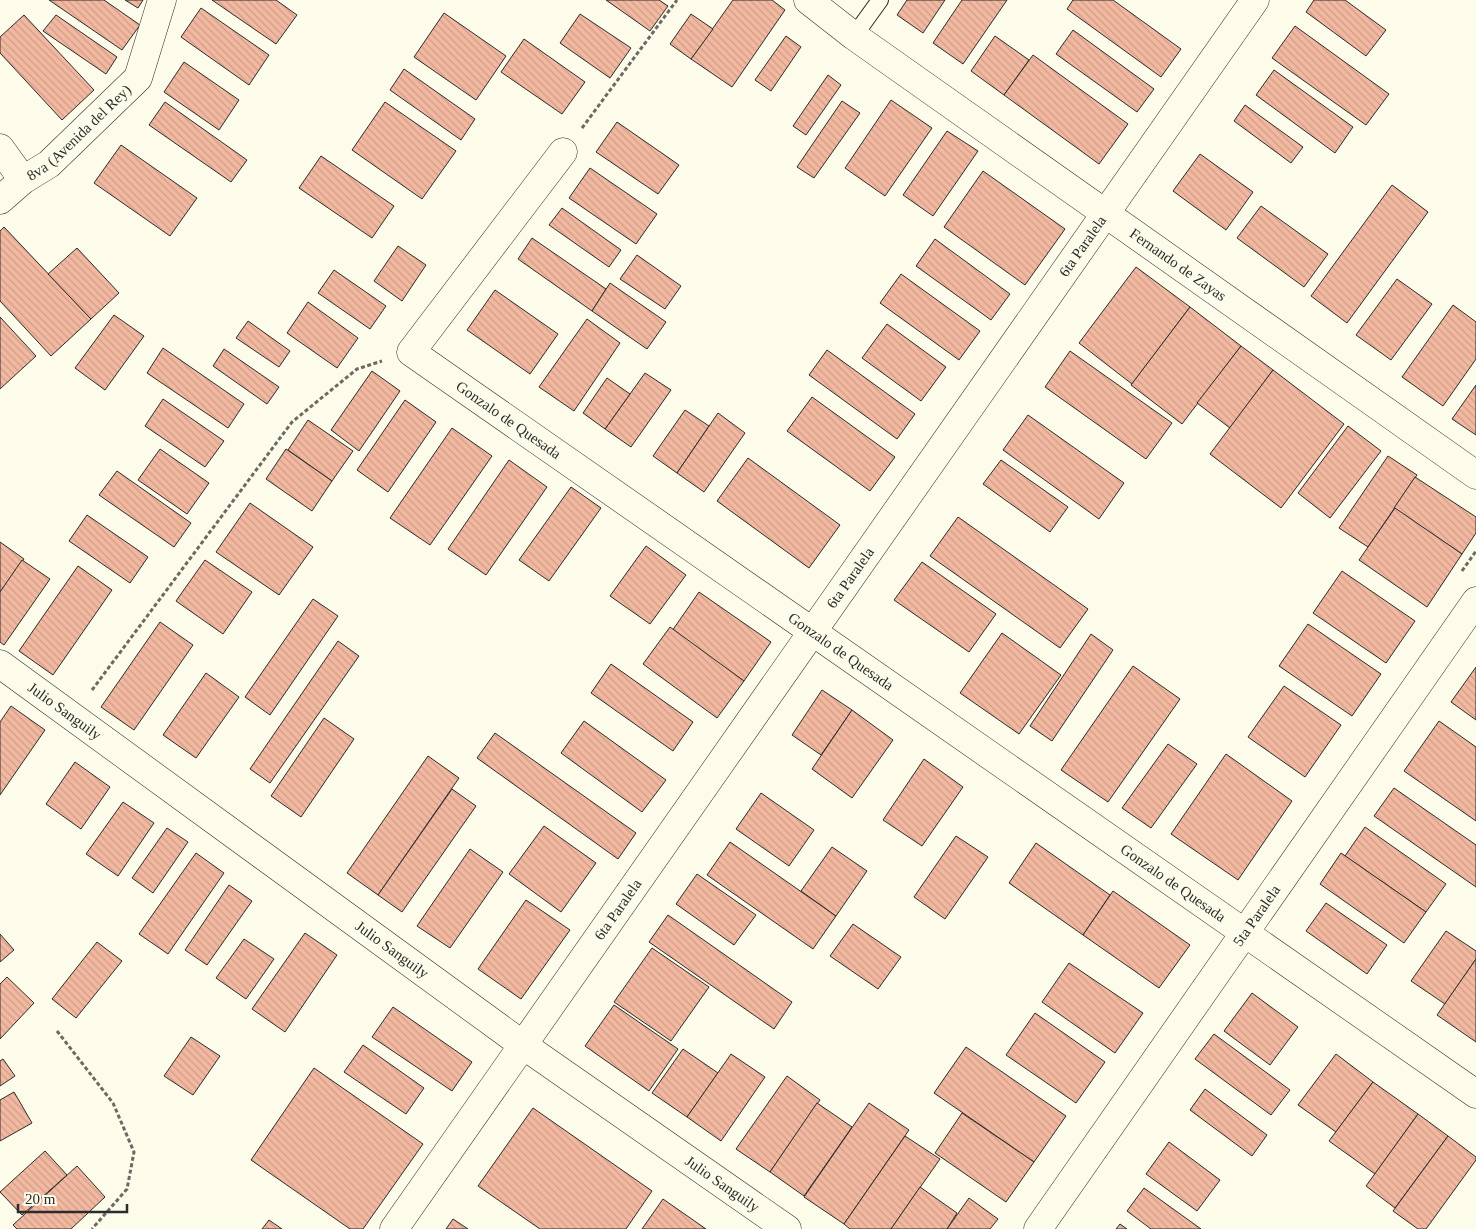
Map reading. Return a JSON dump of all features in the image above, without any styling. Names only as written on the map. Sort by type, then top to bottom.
[{"type":"street","name":"8va (Avenida del Rey)","points":[[0,200],[23,180],[49,164],[138,78],[162,0]]},
{"type":"street","name":"Fernando de Zayas","points":[[808,0],[854,36],[1476,475]]},
{"type":"street","name":"6ta Paralela","points":[[394,1229],[1255,0]]},
{"type":"street","points":[[0,148],[23,180]]},
{"type":"street","points":[[412,352],[563,152]]},
{"type":"street","name":"Gonzalo de Quesada","points":[[412,352],[1476,1094]]},
{"type":"street","name":"5ta Paralela","points":[[1038,1229],[1476,601]]},
{"type":"street","name":"Julio Sanguily","points":[[0,664],[523,1045],[787,1229]]},
{"type":"lane","points":[[854,36],[880,0]]},
{"type":"path","points":[[563,152],[677,0]]},
{"type":"path","points":[[73,716],[292,422],[357,369],[412,352]]},
{"type":"path","points":[[57,1031],[113,1103],[134,1152],[127,1189],[92,1229]]},
{"type":"building","points":[[49,0],[104,0],[140,25],[122,50]]},
{"type":"building","points":[[125,0],[143,0],[138,8]]},
{"type":"building","points":[[212,0],[276,0],[297,15],[276,44]]},
{"type":"building","points":[[606,0],[659,0],[668,6],[650,31]]},
{"type":"building","points":[[733,0],[772,0],[785,10],[732,87],[691,59]]},
{"type":"building","points":[[907,0],[945,0],[923,33],[897,15]]},
{"type":"building","points":[[962,0],[1007,0],[963,64],[933,43]]},
{"type":"building","points":[[1073,0],[1113,0],[1181,49],[1161,77],[1067,9]]},
{"type":"building","points":[[1314,0],[1345,0],[1386,30],[1366,56],[1306,12]]},
{"type":"building","points":[[201,8],[269,55],[249,85],[181,37]]},
{"type":"building","points":[[444,13],[506,56],[476,100],[414,57]]},
{"type":"building","points":[[580,14],[631,48],[610,78],[560,43]]},
{"type":"building","points":[[691,14],[713,29],[691,59],[670,44]]},
{"type":"building","points":[[24,15],[94,90],[62,120],[0,53],[0,37]]},
{"type":"building","points":[[56,15],[117,57],[106,74],[43,31]]},
{"type":"building","points":[[1295,26],[1389,94],[1366,125],[1272,58]]},
{"type":"building","points":[[1073,30],[1154,89],[1137,112],[1056,54]]},
{"type":"building","points":[[786,36],[801,47],[771,91],[755,80]]},
{"type":"building","points":[[995,36],[1029,60],[1004,95],[971,71]]},
{"type":"building","points":[[524,39],[585,82],[562,114],[501,72]]},
{"type":"building","points":[[1033,55],[1128,124],[1099,164],[1004,95]]},
{"type":"building","points":[[184,62],[239,100],[219,130],[164,92]]},
{"type":"building","points":[[404,69],[475,119],[461,140],[390,90]]},
{"type":"building","points":[[1274,70],[1353,127],[1335,153],[1256,95]]},
{"type":"building","points":[[828,75],[841,85],[806,135],[793,126]]},
{"type":"building","points":[[891,100],[932,128],[885,196],[845,168]]},
{"type":"building","points":[[842,101],[860,113],[814,178],[797,167]]},
{"type":"building","points":[[165,102],[247,160],[231,182],[149,125]]},
{"type":"building","points":[[385,102],[456,151],[422,199],[352,150]]},
{"type":"building","points":[[1245,105],[1303,147],[1291,163],[1234,121]]},
{"type":"building","points":[[617,122],[679,165],[658,194],[596,152]]},
{"type":"building","points":[[947,131],[978,151],[933,216],[903,195]]},
{"type":"building","points":[[121,145],[197,198],[170,236],[94,183]]},
{"type":"building","points":[[1200,154],[1253,192],[1226,230],[1173,191]]},
{"type":"building","points":[[321,156],[394,206],[372,238],[299,188]]},
{"type":"building","points":[[590,168],[657,214],[636,244],[569,198]]},
{"type":"building","points":[[983,171],[1065,229],[1025,285],[944,227]]},
{"type":"building","points":[[1392,185],[1428,212],[1347,323],[1311,296]]},
{"type":"building","points":[[1261,206],[1328,254],[1304,287],[1237,238]]},
{"type":"building","points":[[562,208],[621,250],[609,267],[549,225]]},
{"type":"building","points":[[4,227],[91,319],[51,356],[0,301],[0,231]]},
{"type":"building","points":[[532,238],[606,289],[592,311],[518,259]]},
{"type":"building","points":[[935,239],[1010,294],[991,320],[916,266]]},
{"type":"building","points":[[398,246],[426,265],[402,301],[374,281]]},
{"type":"building","points":[[77,248],[119,293],[91,319],[48,274]]},
{"type":"building","points":[[637,255],[681,286],[665,309],[620,279]]},
{"type":"building","points":[[1136,267],[1190,307],[1132,384],[1079,343]]},
{"type":"building","points":[[334,270],[386,306],[370,329],[318,293]]},
{"type":"building","points":[[901,274],[980,331],[959,360],[880,303]]},
{"type":"building","points":[[1397,279],[1432,304],[1391,360],[1356,335]]},
{"type":"building","points":[[610,283],[666,322],[647,349],[592,311]]},
{"type":"building","points":[[495,290],[558,334],[530,374],[467,330]]},
{"type":"building","points":[[308,302],[358,338],[337,368],[287,333]]},
{"type":"building","points":[[1453,305],[1476,322],[1476,359],[1443,406],[1402,377]]},
{"type":"building","points":[[1190,307],[1241,346],[1182,424],[1131,385]]},
{"type":"building","points":[[114,315],[144,336],[105,390],[75,368]]},
{"type":"building","points":[[0,317],[36,356],[0,389]]},
{"type":"building","points":[[587,319],[620,343],[574,411],[539,387]]},
{"type":"building","points":[[248,321],[290,351],[279,367],[236,338]]},
{"type":"building","points":[[887,324],[946,367],[921,401],[862,358]]},
{"type":"building","points":[[1241,346],[1273,370],[1230,428],[1197,403]]},
{"type":"building","points":[[163,348],[244,404],[228,428],[147,373]]},
{"type":"building","points":[[224,349],[279,387],[267,404],[213,366]]},
{"type":"building","points":[[827,350],[915,414],[897,439],[809,375]]},
{"type":"building","points":[[1070,351],[1172,423],[1146,459],[1045,387]]},
{"type":"building","points":[[1273,370],[1344,424],[1281,508],[1210,454]]},
{"type":"building","points":[[372,371],[400,391],[359,451],[331,430]]},
{"type":"building","points":[[645,373],[671,390],[631,447],[605,429]]},
{"type":"building","points":[[607,378],[630,394],[605,429],[583,413]]},
{"type":"building","points":[[1476,385],[1476,435],[1452,419]]},
{"type":"building","points":[[812,397],[895,457],[870,491],[787,431]]},
{"type":"building","points":[[163,399],[224,441],[205,467],[145,426]]},
{"type":"building","points":[[405,400],[436,422],[388,492],[357,470]]},
{"type":"building","points":[[685,410],[709,426],[677,473],[653,456]]},
{"type":"building","points":[[718,413],[745,433],[704,492],[677,473]]},
{"type":"building","points":[[1028,415],[1124,483],[1099,519],[1003,450]]},
{"type":"building","points":[[308,420],[353,451],[332,481],[288,450]]},
{"type":"building","points":[[1348,426],[1381,451],[1330,518],[1298,493]]},
{"type":"building","points":[[452,428],[492,456],[430,545],[390,518]]},
{"type":"building","points":[[160,449],[209,483],[187,514],[138,480]]},
{"type":"building","points":[[286,449],[332,481],[312,511],[266,479]]},
{"type":"building","points":[[1388,456],[1417,475],[1368,547],[1339,528]]},
{"type":"building","points":[[748,458],[840,525],[809,568],[717,501]]},
{"type":"building","points":[[509,460],[547,487],[486,575],[448,549]]},
{"type":"building","points":[[1001,460],[1068,507],[1050,532],[983,484]]},
{"type":"building","points":[[117,471],[191,523],[174,547],[99,495]]},
{"type":"building","points":[[1415,477],[1476,517],[1476,533],[1462,554],[1394,508]]},
{"type":"building","points":[[571,487],[601,508],[549,581],[519,560]]},
{"type":"building","points":[[250,503],[313,547],[279,595],[216,552]]},
{"type":"building","points":[[1395,508],[1462,554],[1427,607],[1359,560]]},
{"type":"building","points":[[87,515],[148,557],[130,583],[69,541]]},
{"type":"building","points":[[958,517],[1088,609],[1060,648],[930,556]]},
{"type":"building","points":[[0,542],[24,559],[0,592]]},
{"type":"building","points":[[646,546],[686,575],[650,624],[610,596]]},
{"type":"building","points":[[22,560],[50,579],[4,645],[0,642],[0,592]]},
{"type":"building","points":[[205,560],[252,592],[223,634],[176,601]]},
{"type":"building","points":[[922,562],[996,614],[969,652],[894,600]]},
{"type":"building","points":[[78,566],[112,590],[53,675],[19,651]]},
{"type":"building","points":[[1342,571],[1415,621],[1386,663],[1313,613]]},
{"type":"building","points":[[699,592],[771,642],[744,681],[672,631]]},
{"type":"building","points":[[313,599],[338,616],[270,715],[245,697]]},
{"type":"building","points":[[160,622],[193,645],[134,730],[101,707]]},
{"type":"building","points":[[1308,624],[1381,674],[1352,716],[1279,666]]},
{"type":"building","points":[[670,627],[744,681],[717,718],[643,664]]},
{"type":"building","points":[[1002,633],[1061,675],[1019,734],[960,693]]},
{"type":"building","points":[[1091,634],[1113,650],[1052,741],[1030,726]]},
{"type":"building","points":[[338,641],[359,656],[270,783],[250,769]]},
{"type":"building","points":[[611,664],[693,722],[673,751],[591,693]]},
{"type":"building","points":[[1133,666],[1180,699],[1108,802],[1061,770]]},
{"type":"building","points":[[1476,667],[1476,720],[1451,702]]},
{"type":"building","points":[[206,673],[239,697],[196,758],[163,735]]},
{"type":"building","points":[[1284,686],[1341,725],[1305,777],[1248,737]]},
{"type":"building","points":[[822,690],[852,710],[821,755],[792,735]]},
{"type":"building","points":[[11,706],[45,730],[0,795],[0,722]]},
{"type":"building","points":[[852,710],[893,740],[852,798],[812,769]]},
{"type":"building","points":[[324,718],[354,739],[301,817],[271,796]]},
{"type":"building","points":[[584,721],[666,780],[642,812],[561,753]]},
{"type":"building","points":[[1439,721],[1476,747],[1476,821],[1404,771]]},
{"type":"building","points":[[495,733],[636,833],[618,859],[477,758]]},
{"type":"building","points":[[1168,744],[1197,764],[1151,828],[1122,808]]},
{"type":"building","points":[[1226,754],[1292,801],[1238,880],[1171,834]]},
{"type":"building","points":[[428,756],[459,778],[378,895],[347,873]]},
{"type":"building","points":[[924,759],[963,787],[922,846],[883,820]]},
{"type":"building","points":[[75,762],[110,787],[81,829],[46,804]]},
{"type":"building","points":[[1394,788],[1476,845],[1476,887],[1374,816]]},
{"type":"building","points":[[452,789],[476,806],[402,912],[378,895]]},
{"type":"building","points":[[761,793],[814,830],[789,866],[736,829]]},
{"type":"building","points":[[123,802],[154,823],[118,876],[86,854]]},
{"type":"building","points":[[544,826],[596,863],[561,912],[509,874]]},
{"type":"building","points":[[1365,827],[1446,884],[1426,912],[1345,856]]},
{"type":"building","points":[[167,828],[188,842],[153,893],[132,878]]},
{"type":"building","points":[[956,836],[988,857],[945,919],[914,897]]},
{"type":"building","points":[[730,842],[836,916],[813,949],[707,875]]},
{"type":"building","points":[[1036,843],[1110,895],[1083,935],[1009,883]]},
{"type":"building","points":[[832,847],[867,871],[836,916],[801,891]]},
{"type":"building","points":[[470,849],[503,872],[450,948],[417,926]]},
{"type":"building","points":[[196,853],[224,873],[168,954],[139,934]]},
{"type":"building","points":[[1341,853],[1426,912],[1404,943],[1320,884]]},
{"type":"building","points":[[697,874],[756,915],[734,945],[676,904]]},
{"type":"building","points":[[229,885],[252,901],[207,965],[185,950]]},
{"type":"building","points":[[1113,891],[1190,945],[1159,988],[1083,935]]},
{"type":"building","points":[[526,900],[570,930],[521,999],[478,969]]},
{"type":"building","points":[[1326,903],[1387,945],[1367,974],[1306,931]]},
{"type":"building","points":[[668,915],[792,1002],[774,1029],[649,942]]},
{"type":"building","points":[[853,924],[901,957],[878,989],[830,956]]},
{"type":"building","points":[[1446,931],[1476,951],[1476,959],[1445,1004],[1411,981]]},
{"type":"building","points":[[305,933],[337,955],[285,1032],[252,1009]]},
{"type":"building","points":[[0,934],[14,950],[0,962]]},
{"type":"building","points":[[244,939],[274,959],[246,999],[216,978]]},
{"type":"building","points":[[97,942],[122,961],[76,1018],[52,999]]},
{"type":"building","points":[[652,948],[709,987],[671,1041],[614,1002]]},
{"type":"building","points":[[1476,959],[1476,1042],[1437,1015]]},
{"type":"building","points":[[1069,963],[1143,1013],[1115,1053],[1042,1002]]},
{"type":"building","points":[[7,977],[34,1003],[0,1039],[0,984]]},
{"type":"building","points":[[1252,993],[1298,1027],[1270,1065],[1224,1031]]},
{"type":"building","points":[[614,1005],[678,1049],[649,1091],[585,1046]]},
{"type":"building","points":[[393,1007],[472,1062],[452,1091],[372,1037]]},
{"type":"building","points":[[1035,1013],[1105,1062],[1076,1103],[1006,1055]]},
{"type":"building","points":[[1214,1034],[1290,1090],[1271,1115],[1195,1059]]},
{"type":"building","points":[[191,1037],[220,1056],[193,1095],[164,1076]]},
{"type":"building","points":[[363,1045],[424,1088],[406,1114],[344,1072]]},
{"type":"building","points":[[966,1047],[1066,1116],[1034,1162],[934,1093]]},
{"type":"building","points":[[683,1049],[718,1073],[687,1117],[652,1093]]},
{"type":"building","points":[[731,1054],[765,1077],[721,1141],[687,1117]]},
{"type":"building","points":[[1336,1054],[1373,1082],[1336,1132],[1298,1105]]},
{"type":"building","points":[[3,1059],[15,1076],[0,1086],[0,1061]]},
{"type":"building","points":[[314,1068],[423,1144],[363,1229],[350,1229],[251,1160]]},
{"type":"building","points":[[787,1076],[820,1100],[770,1172],[736,1149]]},
{"type":"building","points":[[1373,1082],[1418,1114],[1375,1174],[1329,1141]]},
{"type":"building","points":[[1205,1089],[1267,1135],[1252,1156],[1190,1110]]},
{"type":"building","points":[[14,1092],[32,1123],[0,1141],[0,1100]]},
{"type":"building","points":[[817,1103],[852,1127],[804,1196],[770,1172]]},
{"type":"building","points":[[869,1103],[909,1130],[844,1224],[804,1197]]},
{"type":"building","points":[[533,1108],[652,1191],[626,1229],[540,1229],[478,1186]]},
{"type":"building","points":[[962,1113],[1034,1162],[1006,1202],[935,1153]]},
{"type":"building","points":[[1418,1114],[1448,1136],[1395,1208],[1366,1186]]},
{"type":"building","points":[[905,1136],[940,1159],[891,1229],[850,1229],[844,1224]]},
{"type":"building","points":[[1448,1136],[1476,1157],[1476,1160],[1426,1229],[1418,1229],[1393,1211]]},
{"type":"building","points":[[1169,1142],[1220,1180],[1197,1211],[1146,1174]]},
{"type":"building","points":[[45,1151],[67,1175],[22,1215],[0,1192]]},
{"type":"building","points":[[77,1166],[105,1197],[71,1229],[17,1229],[13,1225]]},
{"type":"building","points":[[920,1187],[957,1213],[947,1229],[891,1229]]},
{"type":"building","points":[[1144,1188],[1201,1229],[1151,1229],[1127,1211]]},
{"type":"building","points":[[969,1198],[998,1219],[990,1229],[947,1229]]},
{"type":"building","points":[[663,1199],[706,1229],[642,1229]]},
{"type":"building","points":[[453,1219],[468,1229],[446,1229]]},
{"type":"building","points":[[269,1220],[282,1229],[262,1229]]},
{"type":"building","points":[[1120,1224],[1127,1229],[1116,1229]]}]
